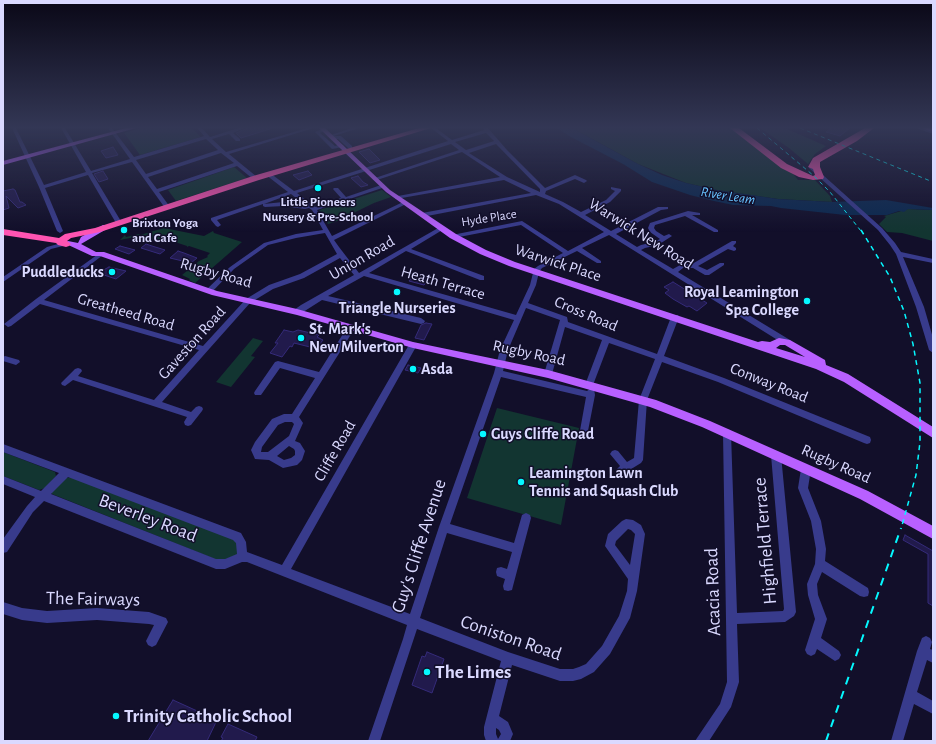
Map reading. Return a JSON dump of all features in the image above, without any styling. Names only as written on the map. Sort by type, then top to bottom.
[{"type":"highway","points":[[3,232],[64,240],[302,163]]},
{"type":"highway","points":[[780,163],[788,169],[804,173],[818,171]]},
{"type":"highway","points":[[818,171],[821,163]]},
{"type":"highway","points":[[804,173],[818,171]]},
{"type":"main road","name":"Warwick Place","points":[[358,163],[375,179],[401,200],[454,236],[483,252],[820,366],[848,380]]},
{"type":"main road","points":[[64,240],[84,239],[106,227]]},
{"type":"main road","name":"Rugby Road","points":[[64,240],[98,251],[101,254]]},
{"type":"main road","name":"Rugby Road","points":[[64,240],[94,253],[101,254],[208,291],[297,312],[499,368],[548,374],[591,389],[642,400],[672,410],[727,433],[883,504],[933,533]]},
{"type":"main road","name":"Warwick Place","points":[[739,338],[767,345],[775,344],[781,341],[789,343]]},
{"type":"main road","points":[[784,354],[794,354],[796,351],[789,343]]},
{"type":"main road","name":"Warwick New Road","points":[[789,343],[933,433]]},
{"type":"main road","name":"Warwick New Road","points":[[775,344],[775,348],[784,354]]},
{"type":"street","points":[[31,163],[60,230]]},
{"type":"street","points":[[83,163],[120,223]]},
{"type":"street","points":[[42,187],[124,163]]},
{"type":"street","points":[[135,163],[168,207]]},
{"type":"street","points":[[144,176],[193,163]]},
{"type":"street","points":[[215,228],[213,219],[385,163]]},
{"type":"street","points":[[375,179],[427,163]]},
{"type":"street","name":"Warwick New Road","points":[[481,163],[505,178],[540,193],[580,215],[762,328],[789,343]]},
{"type":"street","points":[[514,163],[540,193]]},
{"type":"street","points":[[156,192],[238,164],[255,178]]},
{"type":"street","points":[[818,171],[830,180],[836,189]]},
{"type":"street","points":[[818,171],[888,238],[899,254],[924,320],[933,350]]},
{"type":"street","points":[[268,174],[312,208],[341,255],[360,275]]},
{"type":"street","points":[[422,215],[540,193],[575,177],[584,181]]},
{"type":"street","points":[[331,239],[401,200],[505,178]]},
{"type":"street","points":[[256,205],[283,204],[312,208],[383,186]]},
{"type":"street","points":[[580,215],[608,200],[619,190],[612,188]]},
{"type":"street","points":[[336,189],[345,199]]},
{"type":"street","points":[[648,207],[656,211]]},
{"type":"street","points":[[536,271],[540,267],[578,248],[610,234],[661,208],[666,208]]},
{"type":"street","points":[[686,214],[716,231]]},
{"type":"street","points":[[636,250],[644,246],[656,244],[667,238],[653,232],[651,225],[658,221],[686,214],[698,214]]},
{"type":"street","name":"Hyde Place","points":[[454,236],[522,223],[567,254]]},
{"type":"street","name":"Union Road","points":[[297,312],[442,228]]},
{"type":"street","points":[[208,291],[232,268],[266,244],[296,236],[326,231]]},
{"type":"street","points":[[38,255],[64,240]]},
{"type":"street","points":[[3,280],[38,255],[64,240]]},
{"type":"street","points":[[694,266],[734,242]]},
{"type":"street","points":[[728,246],[734,249]]},
{"type":"street","points":[[578,248],[599,262]]},
{"type":"street","points":[[406,249],[469,276],[482,278]]},
{"type":"street","name":"Greatheed Road","points":[[8,324],[101,254]]},
{"type":"street","points":[[899,254],[933,261]]},
{"type":"street","name":"Gaveston Road","points":[[156,403],[249,301],[272,287],[302,276],[325,262],[341,255]]},
{"type":"street","points":[[672,272],[682,266],[694,266],[707,273],[722,264]]},
{"type":"street","name":"Guy's Cliffe Avenue","points":[[374,741],[444,527],[499,368],[506,342],[533,285],[536,271]]},
{"type":"street","name":"Heath Terrace","points":[[360,275],[517,318]]},
{"type":"street","points":[[321,297],[421,321]]},
{"type":"street","name":"Greatheed Road","points":[[38,301],[205,349]]},
{"type":"street","name":"Cross Road","points":[[524,304],[564,319],[563,321],[565,324],[659,357]]},
{"type":"street","points":[[615,454],[623,469],[638,460],[642,400],[674,317]]},
{"type":"street","points":[[548,374],[563,321]]},
{"type":"street","points":[[294,418],[351,328]]},
{"type":"street","name":"Warwick New Road","points":[[762,328],[772,336],[775,344]]},
{"type":"street","points":[[583,436],[591,389],[606,339]]},
{"type":"street","name":"Cliffe Road","points":[[284,571],[413,345]]},
{"type":"street","name":"Conway Road","points":[[659,357],[725,381],[867,440]]},
{"type":"street","points":[[258,393],[278,364],[321,376]]},
{"type":"street","points":[[499,368],[591,389]]},
{"type":"street","points":[[72,377],[193,416]]},
{"type":"street","points":[[270,456],[289,442],[298,427],[299,423],[294,418],[284,418],[275,422],[258,445],[256,450],[258,456],[270,456],[283,464],[294,462],[299,457],[300,451],[297,446],[289,442]]},
{"type":"street","name":"Acacia Road","points":[[701,741],[725,707],[732,688],[733,675],[727,433]]},
{"type":"street","name":"Beverley Road","points":[[3,448],[237,536],[241,542],[242,557],[229,563],[216,564],[3,480]]},
{"type":"street","name":"Highfield Terrace","points":[[731,619],[785,616],[789,614],[790,610],[776,455]]},
{"type":"street","points":[[806,469],[803,488],[816,521],[821,550],[820,564],[812,584],[813,595],[821,619],[812,645],[834,655]]},
{"type":"street","points":[[3,548],[20,523],[42,496],[66,472]]},
{"type":"street","points":[[508,586],[526,518]]},
{"type":"street","name":"Coniston Road","points":[[414,622],[508,658],[560,675],[573,675],[590,668],[606,650],[621,624],[631,597],[640,534],[634,525],[626,524],[612,538],[610,546],[633,578]]},
{"type":"street","points":[[444,527],[518,549]]},
{"type":"street","points":[[242,557],[247,557],[414,622]]},
{"type":"street","points":[[820,564],[852,589],[864,592]]},
{"type":"street","points":[[501,572],[511,576]]},
{"type":"street","name":"The Fairways","points":[[3,608],[22,614],[47,617],[97,614],[149,618],[162,622],[152,641]]},
{"type":"street","points":[[897,741],[927,650]]},
{"type":"street","points":[[493,741],[489,732],[508,658]]},
{"type":"street","points":[[911,695],[933,708]]},
{"type":"street","points":[[492,719],[504,726],[507,734],[504,741]]},
{"type":"green space","points":[[636,163],[779,163],[791,171],[798,180],[815,180],[830,196],[832,202],[778,199],[717,190],[686,183]]},
{"type":"green space","points":[[234,167],[247,178],[176,201],[168,190]]},
{"type":"green space","points":[[382,190],[391,197],[374,203],[335,222],[328,224],[319,210]]},
{"type":"green space","points":[[908,209],[933,210],[933,241],[902,233],[887,232],[879,224],[886,217],[884,216]]},
{"type":"green space","points":[[164,228],[204,236],[213,231],[214,233],[242,242],[195,283],[182,275],[199,261],[208,257],[207,256],[210,253],[189,246],[187,247],[172,241],[168,243],[135,237],[120,240],[125,235],[126,237],[140,235]]},
{"type":"green space","points":[[253,338],[263,341],[251,356],[255,357],[231,387],[216,382]]},
{"type":"green space","name":"Leamington Lawn Tennis and Squash Club","points":[[497,408],[579,428],[561,525],[467,498]]},
{"type":"green space","points":[[3,452],[55,472],[56,476],[45,488],[39,490],[3,476]]},
{"type":"green space","points":[[71,477],[236,540],[239,549],[237,555],[220,561],[52,494],[52,491],[66,478]]},
{"type":"water","name":"River Leam","points":[[621,163],[636,163],[662,175],[686,183],[717,190],[778,199],[832,202],[886,200],[933,208],[933,210],[908,209],[904,212],[899,211],[887,215],[845,215],[771,206],[733,205],[690,195],[652,182]]},
{"type":"building","points":[[103,171],[108,179],[99,182],[94,174]]},
{"type":"building","points":[[308,171],[312,175],[299,180],[293,175]]},
{"type":"building","points":[[358,176],[368,185],[361,187],[351,178]]},
{"type":"building","points":[[15,190],[20,202],[26,205],[18,208],[6,196],[9,208],[3,210],[3,191]]},
{"type":"building","points":[[146,244],[165,250],[160,254],[141,248]]},
{"type":"building","points":[[120,246],[135,250],[129,254],[115,249]]},
{"type":"building","points":[[178,251],[197,258],[191,263],[170,258]]},
{"type":"building","name":"Puddleducks","points":[[109,267],[126,271],[116,279],[98,273]]},
{"type":"building","points":[[415,273],[428,277],[426,279],[429,279],[424,285],[409,281]]},
{"type":"building","points":[[673,282],[707,303],[697,311],[673,299],[665,293],[669,290],[664,287]]},
{"type":"building","points":[[426,323],[432,324],[424,340],[415,338],[421,325]]},
{"type":"building","name":"St. Mark's New Milverton","points":[[284,330],[293,332],[298,330],[319,335],[317,337],[323,340],[319,345],[312,344],[310,347],[294,343],[282,357],[270,353],[278,343],[275,343]]},
{"type":"building","name":"Asda","points":[[408,365],[421,368],[418,373],[405,370]]},
{"type":"building","points":[[905,535],[933,551],[933,606],[928,603],[928,554],[903,540]]},
{"type":"building","name":"The Limes","points":[[427,652],[444,659],[432,693],[412,685],[422,656],[425,657]]},
{"type":"building","points":[[173,700],[217,720],[207,741],[148,741]]},
{"type":"building","points":[[228,724],[257,737],[255,741],[221,741],[223,738],[221,737]]},
{"type":"railway","points":[[798,163],[830,192],[861,231]]},
{"type":"railway","points":[[886,163],[933,182]]},
{"type":"railway","points":[[861,230],[890,277],[904,311],[913,344],[920,383],[920,442],[916,475],[901,529]]},
{"type":"railway","points":[[826,741],[901,528]]},
{"type":"place","name":"Little Pioneers Nursery & Pre-School","points":[[318,188]]},
{"type":"place","name":"Brixton Yoga and Cafe","points":[[124,230]]},
{"type":"place","name":"Puddleducks","points":[[112,272]]},
{"type":"place","name":"Triangle Nurseries","points":[[397,292]]},
{"type":"place","name":"Royal Leamington Spa College","points":[[807,301]]},
{"type":"place","name":"St. Mark's New Milverton","points":[[301,338]]},
{"type":"place","name":"Asda","points":[[413,369]]},
{"type":"place","name":"Guys Cliffe Road","points":[[483,434]]},
{"type":"place","name":"Leamington Lawn Tennis and Squash Club","points":[[521,482]]},
{"type":"place","name":"The Limes","points":[[427,672]]},
{"type":"place","name":"Trinity Catholic School","points":[[116,716]]}]
